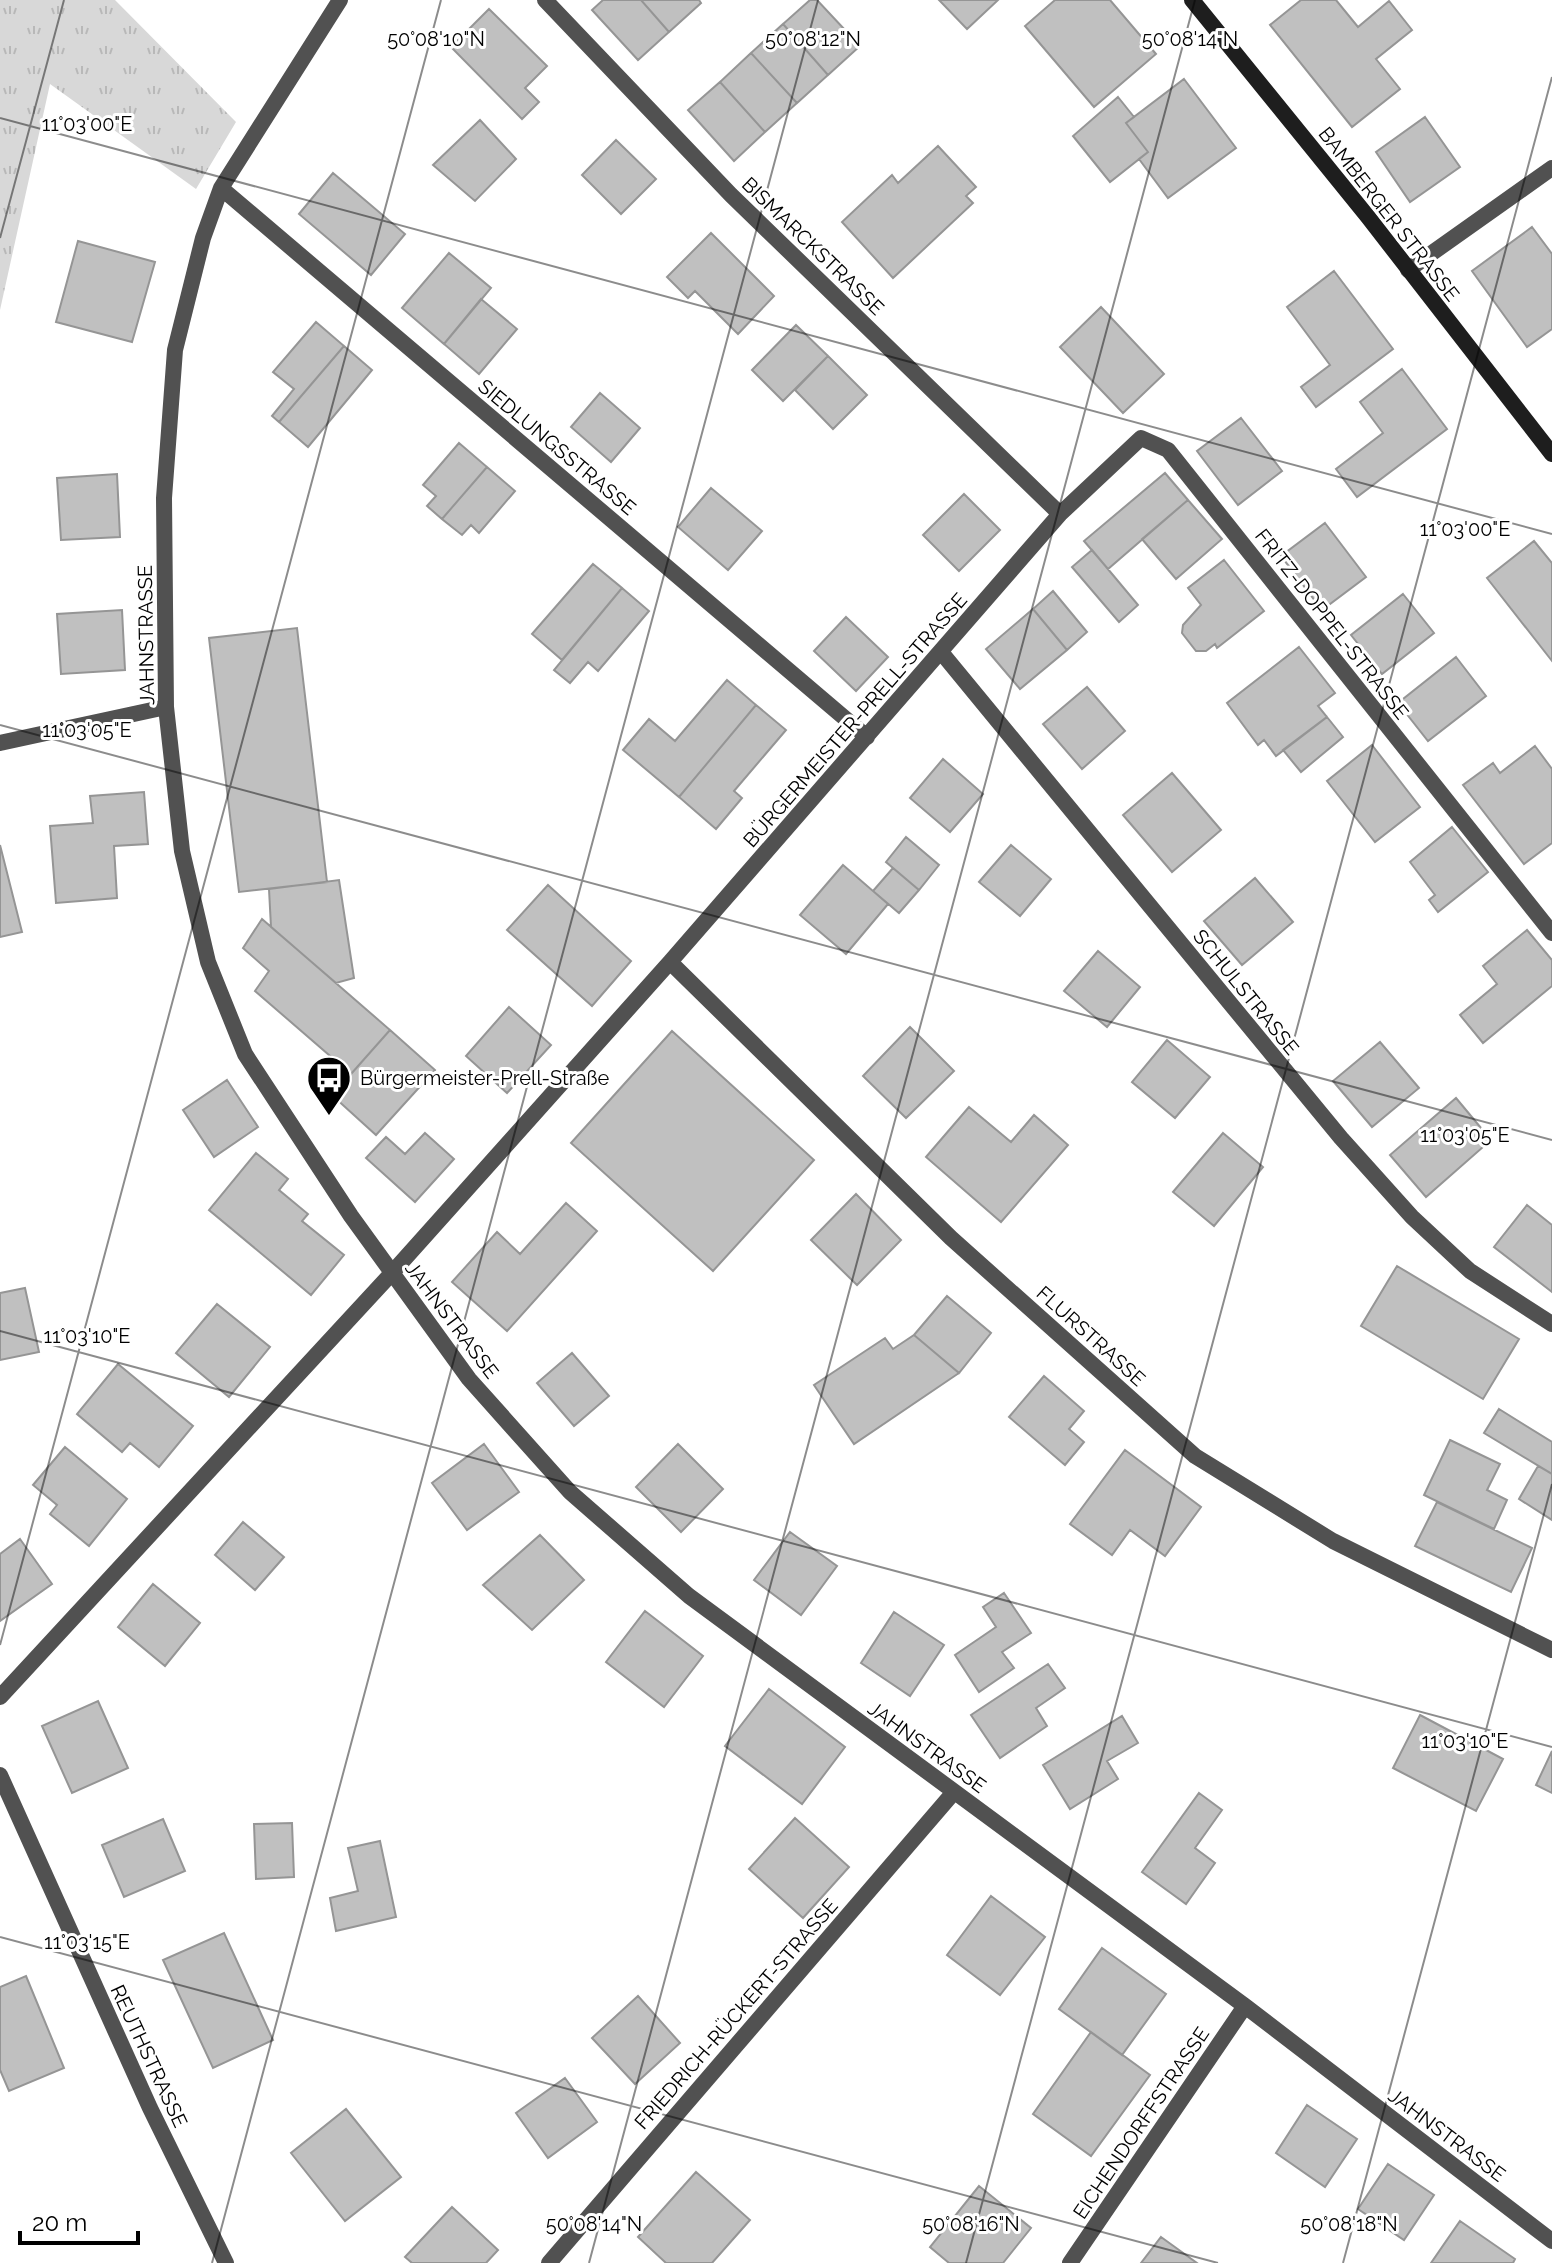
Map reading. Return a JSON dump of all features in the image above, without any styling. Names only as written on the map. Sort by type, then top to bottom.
[{"type":"street","name":"JAHNSTRASSE","points":[[340,0],[221,188],[203,238],[175,350],[164,498],[166,707],[182,851],[208,962],[245,1054],[286,1122],[391,1274],[469,1379],[570,1492],[689,1596],[1245,2006],[1552,2241]]},
{"type":"street","name":"BISMARCKSTRASSE","points":[[545,0],[731,195],[1060,514]]},
{"type":"street","name":"BAMBERGER STRASSE","points":[[1192,0],[1552,454]]},
{"type":"street","points":[[1408,270],[1552,168]]},
{"type":"street","name":"SIEDLUNGSSTRASSE","points":[[221,188],[867,737]]},
{"type":"street","name":"FRITZ-DOPPEL-STRASSE","points":[[1060,514],[1141,438],[1168,450],[1552,933]]},
{"type":"street","name":"BÜRGERMEISTER-PRELL-STRASSE","points":[[0,1697],[391,1274],[670,962],[1060,514]]},
{"type":"street","name":"SCHULSTRASSE","points":[[941,652],[1341,1138],[1392,1195],[1470,1271],[1552,1324]]},
{"type":"street","points":[[0,743],[166,707]]},
{"type":"street","name":"FLURSTRASSE","points":[[670,962],[951,1238],[1195,1456],[1333,1541],[1552,1650]]},
{"type":"street","name":"REUTHSTRASSE","points":[[0,1775],[150,2108],[226,2263]]},
{"type":"street","name":"FRIEDRICH-RÜCKERT-STRASSE","points":[[549,2263],[954,1792]]},
{"type":"street","name":"EICHENDORFFSTRASSE","points":[[1070,2263],[1245,2006]]},
{"type":"green space","points":[[0,0],[115,0],[236,122],[196,189],[50,84],[0,310]]},
{"type":"building","points":[[603,0],[641,0],[669,32],[638,60],[592,10]]},
{"type":"building","points":[[641,0],[699,0],[701,3],[669,32]]},
{"type":"building","points":[[810,0],[817,0],[860,46],[828,75],[783,24]]},
{"type":"building","points":[[939,0],[998,0],[967,29]]},
{"type":"building","points":[[1055,0],[1110,0],[1156,54],[1094,107],[1025,26]]},
{"type":"building","points":[[1301,0],[1336,0],[1358,27],[1389,1],[1412,30],[1376,59],[1400,89],[1352,127],[1270,25]]},
{"type":"building","points":[[489,9],[547,66],[525,88],[539,102],[522,119],[451,47]]},
{"type":"building","points":[[783,24],[828,75],[797,103],[751,53]]},
{"type":"building","points":[[751,53],[797,103],[765,132],[720,82]]},
{"type":"building","points":[[1184,79],[1236,148],[1168,198],[1139,159],[1148,152],[1126,123]]},
{"type":"building","points":[[720,82],[765,132],[734,161],[688,110]]},
{"type":"building","points":[[1118,97],[1134,117],[1126,123],[1148,152],[1110,182],[1073,136]]},
{"type":"building","points":[[1425,117],[1460,167],[1410,202],[1376,152]]},
{"type":"building","points":[[480,120],[516,159],[475,201],[433,165]]},
{"type":"building","points":[[616,140],[656,179],[621,214],[582,175]]},
{"type":"building","points":[[938,146],[976,187],[966,196],[973,203],[893,278],[842,222],[892,175],[898,183]]},
{"type":"building","points":[[333,173],[405,234],[371,275],[299,214]]},
{"type":"building","points":[[1532,227],[1552,254],[1552,329],[1527,347],[1472,271]]},
{"type":"building","points":[[711,233],[774,296],[738,334],[695,291],[688,298],[667,277]]},
{"type":"building","points":[[78,241],[155,262],[132,342],[56,322]]},
{"type":"building","points":[[449,253],[491,288],[444,344],[402,308]]},
{"type":"building","points":[[1334,271],[1393,349],[1316,407],[1301,387],[1330,365],[1287,307]]},
{"type":"building","points":[[481,299],[517,329],[479,374],[444,344]]},
{"type":"building","points":[[1101,307],[1164,374],[1123,413],[1060,347]]},
{"type":"building","points":[[316,322],[344,346],[279,422],[272,416],[294,389],[273,372]]},
{"type":"building","points":[[796,325],[828,356],[783,401],[752,370]]},
{"type":"building","points":[[344,346],[372,370],[308,447],[279,422]]},
{"type":"building","points":[[828,356],[867,395],[833,429],[795,390]]},
{"type":"building","points":[[1402,369],[1447,429],[1357,497],[1336,469],[1383,433],[1360,402]]},
{"type":"building","points":[[600,393],[640,428],[611,462],[571,427]]},
{"type":"building","points":[[1241,418],[1282,471],[1238,505],[1197,451]]},
{"type":"building","points":[[459,443],[487,467],[442,519],[427,506],[436,496],[423,485]]},
{"type":"building","points":[[487,467],[515,491],[479,533],[471,525],[462,535],[442,519]]},
{"type":"building","points":[[1165,473],[1188,500],[1108,569],[1084,541]]},
{"type":"building","points":[[117,474],[120,537],[61,540],[57,478]]},
{"type":"building","points":[[711,488],[762,531],[728,570],[678,527]]},
{"type":"building","points":[[964,494],[1000,530],[959,571],[923,535]]},
{"type":"building","points":[[1188,500],[1222,539],[1176,579],[1142,539]]},
{"type":"building","points":[[1325,523],[1366,577],[1322,610],[1281,556]]},
{"type":"building","points":[[1534,541],[1552,563],[1552,661],[1487,578]]},
{"type":"building","points":[[1092,550],[1138,605],[1119,622],[1072,567]]},
{"type":"building","points":[[1224,560],[1264,611],[1217,648],[1215,644],[1206,651],[1196,651],[1182,633],[1183,625],[1201,605],[1188,588]]},
{"type":"building","points":[[593,564],[622,588],[562,660],[532,634]]},
{"type":"building","points":[[622,588],[649,611],[598,671],[588,662],[570,683],[554,670]]},
{"type":"building","points":[[1053,591],[1087,632],[1067,650],[1033,609]]},
{"type":"building","points":[[1403,594],[1434,633],[1382,674],[1351,635]]},
{"type":"building","points":[[1033,609],[1067,650],[1020,689],[986,649]]},
{"type":"building","points":[[122,610],[125,670],[61,674],[57,614]]},
{"type":"building","points":[[846,617],[888,657],[856,691],[814,651]]},
{"type":"building","points":[[297,628],[327,882],[239,892],[209,638]]},
{"type":"building","points":[[1299,647],[1335,693],[1318,706],[1327,717],[1276,756],[1264,740],[1258,745],[1227,703]]},
{"type":"building","points":[[1456,657],[1486,696],[1428,741],[1398,703]]},
{"type":"building","points":[[727,680],[756,705],[679,797],[623,750],[649,719],[675,741]]},
{"type":"building","points":[[1087,687],[1125,731],[1082,769],[1043,724]]},
{"type":"building","points":[[756,705],[786,730],[734,791],[742,798],[716,829],[679,797]]},
{"type":"building","points":[[1327,717],[1343,737],[1301,772],[1283,750]]},
{"type":"building","points":[[1372,745],[1420,807],[1375,842],[1327,781]]},
{"type":"building","points":[[1535,746],[1552,769],[1552,843],[1524,864],[1463,785],[1493,763],[1500,773]]},
{"type":"building","points":[[943,759],[983,794],[950,832],[910,798]]},
{"type":"building","points":[[1172,773],[1221,830],[1172,872],[1123,815]]},
{"type":"building","points":[[144,792],[148,844],[114,846],[117,898],[56,903],[50,826],[93,823],[90,796]]},
{"type":"building","points":[[1452,827],[1488,872],[1438,912],[1429,900],[1435,895],[1410,862]]},
{"type":"building","points":[[906,837],[939,865],[919,890],[886,862]]},
{"type":"building","points":[[0,845],[22,932],[0,937]]},
{"type":"building","points":[[1011,845],[1051,879],[1020,916],[979,882]]},
{"type":"building","points":[[843,865],[888,904],[846,954],[800,915]]},
{"type":"building","points":[[893,868],[919,890],[899,913],[873,891]]},
{"type":"building","points":[[1255,878],[1293,922],[1242,965],[1204,921]]},
{"type":"building","points":[[339,880],[354,978],[336,983],[271,927],[269,889]]},
{"type":"building","points":[[548,885],[631,961],[592,1006],[507,930]]},
{"type":"building","points":[[262,919],[390,1030],[351,1074],[255,991],[269,971],[243,948]]},
{"type":"building","points":[[1527,930],[1552,960],[1552,986],[1483,1043],[1460,1015],[1497,984],[1483,966]]},
{"type":"building","points":[[1098,951],[1140,987],[1107,1027],[1064,991]]},
{"type":"building","points":[[509,1007],[551,1045],[507,1093],[466,1056]]},
{"type":"building","points":[[910,1027],[954,1071],[906,1118],[863,1076]]},
{"type":"building","points":[[390,1030],[435,1070],[376,1135],[323,1087],[342,1066],[351,1074]]},
{"type":"building","points":[[672,1031],[814,1160],[713,1271],[571,1143]]},
{"type":"building","points":[[1167,1040],[1210,1077],[1175,1118],[1132,1082]]},
{"type":"building","points":[[1380,1042],[1419,1088],[1372,1127],[1333,1081]]},
{"type":"building","points":[[227,1080],[258,1127],[214,1157],[183,1110]]},
{"type":"building","points":[[1456,1098],[1491,1140],[1426,1197],[1390,1155]]},
{"type":"building","points":[[969,1107],[1011,1142],[1034,1115],[1068,1145],[1001,1222],[926,1157]]},
{"type":"building","points":[[425,1133],[454,1159],[415,1202],[366,1158],[386,1137],[405,1154]]},
{"type":"building","points":[[1223,1133],[1263,1167],[1214,1226],[1173,1192]]},
{"type":"building","points":[[256,1153],[288,1179],[279,1190],[308,1214],[302,1221],[344,1255],[311,1295],[209,1210]]},
{"type":"building","points":[[856,1194],[901,1240],[857,1285],[811,1240]]},
{"type":"building","points":[[566,1203],[597,1231],[507,1331],[452,1282],[497,1232],[520,1254]]},
{"type":"building","points":[[1527,1205],[1552,1225],[1552,1292],[1494,1247]]},
{"type":"building","points":[[1397,1266],[1519,1339],[1483,1399],[1361,1326]]},
{"type":"building","points":[[25,1288],[39,1352],[0,1360],[0,1293]]},
{"type":"building","points":[[947,1296],[991,1333],[959,1373],[914,1335]]},
{"type":"building","points":[[217,1304],[270,1347],[229,1397],[176,1353]]},
{"type":"building","points":[[914,1335],[959,1373],[854,1444],[814,1385],[885,1338],[893,1349]]},
{"type":"building","points":[[572,1353],[609,1396],[574,1426],[537,1383]]},
{"type":"building","points":[[118,1364],[193,1426],[159,1467],[130,1443],[122,1452],[77,1414]]},
{"type":"building","points":[[1044,1376],[1084,1411],[1069,1429],[1084,1442],[1065,1465],[1009,1417]]},
{"type":"building","points":[[1499,1409],[1552,1442],[1552,1474],[1484,1433]]},
{"type":"building","points":[[1450,1440],[1500,1464],[1487,1490],[1507,1500],[1494,1529],[1424,1495]]},
{"type":"building","points":[[484,1444],[519,1492],[467,1530],[432,1483]]},
{"type":"building","points":[[678,1444],[723,1489],[681,1532],[636,1487]]},
{"type":"building","points":[[65,1447],[127,1499],[89,1546],[50,1514],[57,1505],[33,1485]]},
{"type":"building","points":[[1125,1450],[1201,1507],[1165,1556],[1130,1530],[1112,1555],[1070,1524]]},
{"type":"building","points":[[1538,1466],[1552,1474],[1552,1520],[1519,1499]]},
{"type":"building","points":[[1437,1502],[1532,1548],[1511,1592],[1415,1546]]},
{"type":"building","points":[[243,1522],[284,1557],[255,1590],[215,1555]]},
{"type":"building","points":[[790,1532],[837,1566],[801,1615],[754,1580]]},
{"type":"building","points":[[540,1535],[584,1580],[532,1630],[483,1585]]},
{"type":"building","points":[[20,1539],[52,1584],[0,1621],[0,1554]]},
{"type":"building","points":[[153,1584],[200,1623],[165,1666],[118,1627]]},
{"type":"building","points":[[1004,1593],[1031,1633],[1002,1652],[1014,1668],[979,1692],[955,1655],[996,1627],[983,1607]]},
{"type":"building","points":[[645,1611],[703,1656],[664,1707],[606,1662]]},
{"type":"building","points":[[894,1612],[944,1645],[910,1696],[861,1663]]},
{"type":"building","points":[[1048,1664],[1065,1688],[1036,1708],[1047,1726],[1000,1758],[971,1715]]},
{"type":"building","points":[[769,1689],[845,1747],[802,1804],[725,1746]]},
{"type":"building","points":[[98,1701],[128,1768],[72,1793],[42,1726]]},
{"type":"building","points":[[1420,1715],[1503,1759],[1476,1811],[1393,1768]]},
{"type":"building","points":[[1122,1716],[1138,1743],[1107,1761],[1118,1779],[1070,1809],[1043,1765]]},
{"type":"building","points":[[1552,1751],[1552,1793],[1536,1785]]},
{"type":"building","points":[[1199,1793],[1222,1810],[1195,1848],[1215,1863],[1186,1904],[1142,1872]]},
{"type":"building","points":[[795,1818],[849,1867],[803,1918],[749,1869]]},
{"type":"building","points":[[163,1819],[185,1871],[124,1897],[102,1845]]},
{"type":"building","points":[[292,1823],[294,1877],[256,1879],[254,1824]]},
{"type":"building","points":[[380,1841],[396,1917],[336,1931],[330,1898],[358,1891],[348,1848]]},
{"type":"building","points":[[991,1896],[1045,1937],[1000,1995],[947,1955]]},
{"type":"building","points":[[224,1933],[273,2040],[213,2068],[163,1960]]},
{"type":"building","points":[[1102,1948],[1166,1994],[1122,2055],[1059,2009]]},
{"type":"building","points":[[26,1976],[64,2068],[9,2091],[0,2070],[0,1987]]},
{"type":"building","points":[[638,1996],[680,2043],[635,2084],[592,2038]]},
{"type":"building","points":[[1091,2032],[1150,2075],[1091,2156],[1033,2114]]},
{"type":"building","points":[[565,2078],[597,2122],[548,2158],[516,2113]]},
{"type":"building","points":[[1307,2105],[1357,2139],[1325,2187],[1276,2153]]},
{"type":"building","points":[[346,2109],[401,2177],[345,2221],[291,2153]]},
{"type":"building","points":[[1388,2164],[1434,2195],[1404,2240],[1358,2209]]},
{"type":"building","points":[[696,2172],[750,2220],[712,2263],[666,2263],[638,2237]]},
{"type":"building","points":[[979,2186],[1031,2228],[1003,2263],[949,2263],[930,2247]]},
{"type":"building","points":[[452,2207],[498,2250],[486,2263],[412,2263],[405,2257]]},
{"type":"building","points":[[1460,2221],[1515,2259],[1513,2263],[1431,2263]]},
{"type":"building","points":[[1161,2237],[1197,2263],[1141,2263]]},
{"type":"place","name":"Bürgermeister-Prell-Straße","points":[[329,1117]]}]
